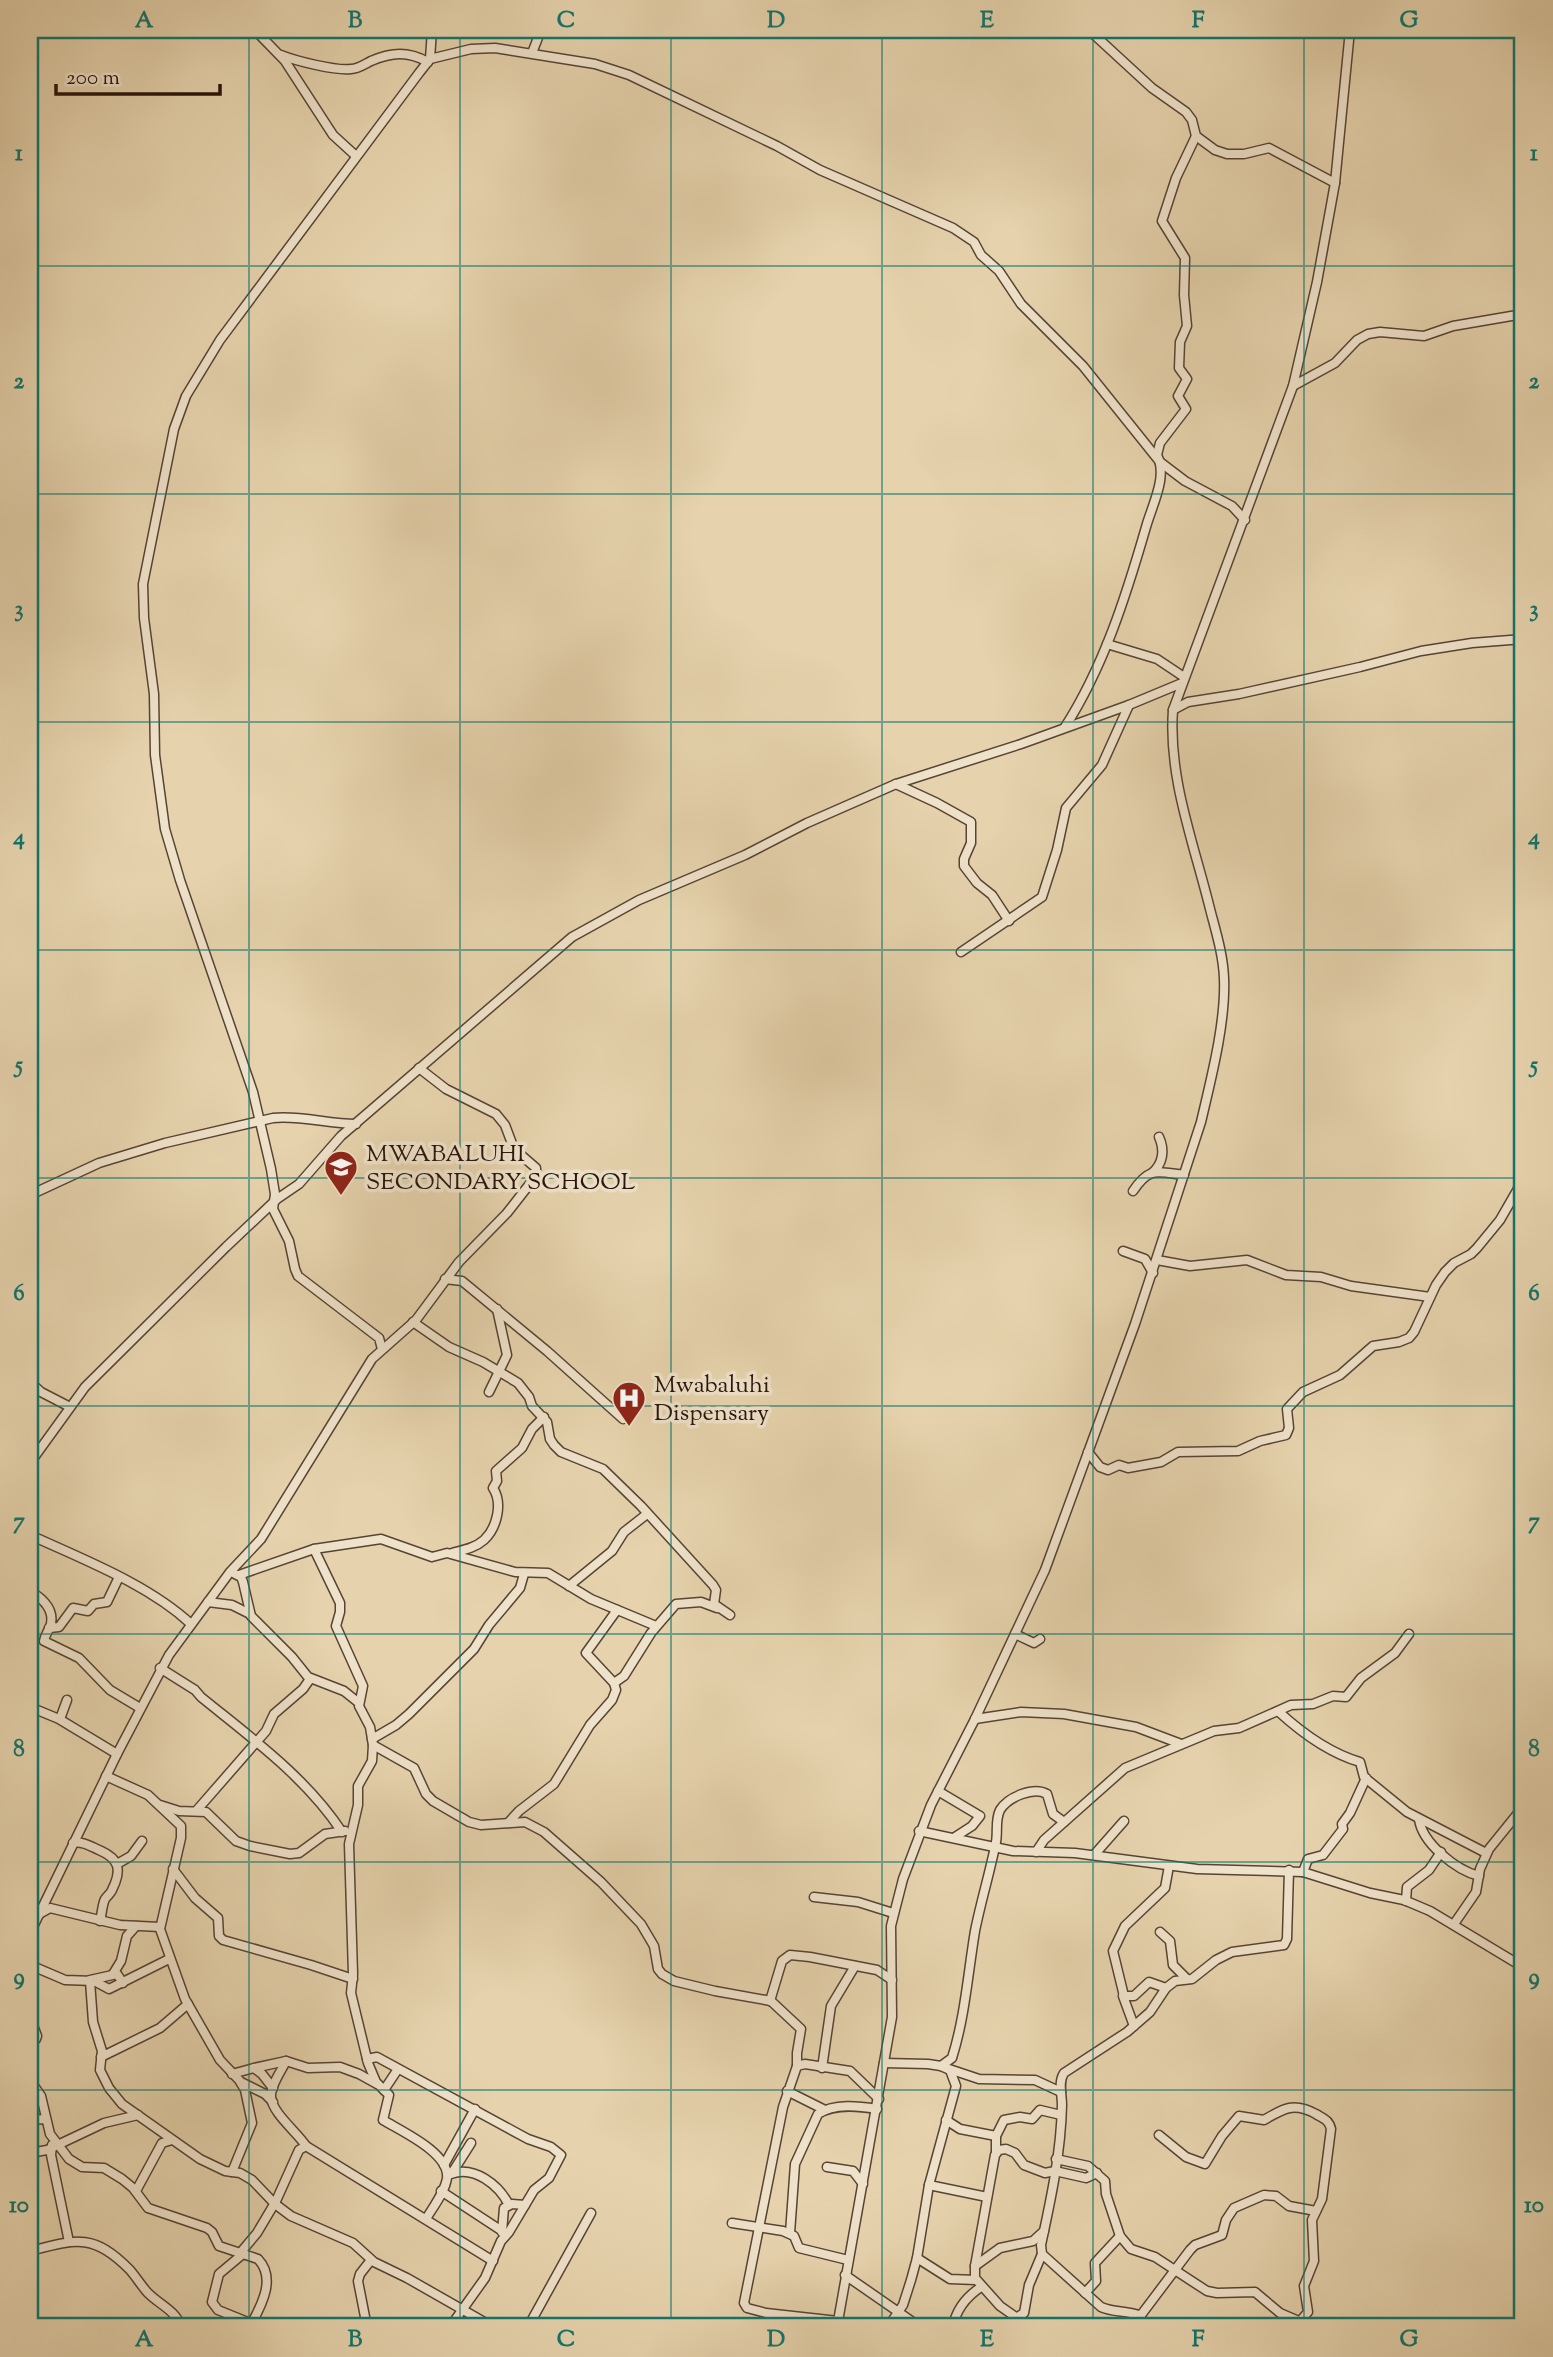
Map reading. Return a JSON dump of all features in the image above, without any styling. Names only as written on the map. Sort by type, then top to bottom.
[{"type":"street","points":[[255,30],[298,78],[322,120],[356,156]]},
{"type":"street","points":[[382,1349],[379,1338],[298,1276],[289,1241],[274,1212],[273,1177],[261,1121],[241,1053],[180,880],[165,829],[155,755],[154,694],[144,618],[143,584],[174,429],[186,396],[220,340],[429,61],[432,30]]},
{"type":"street","points":[[532,54],[541,30]]},
{"type":"street","points":[[1065,727],[1107,644],[1131,583],[1160,485],[1160,461],[1157,455],[1160,443],[1186,410],[1178,396],[1187,379],[1179,368],[1180,342],[1187,326],[1185,258],[1162,221],[1196,136],[1192,120],[1186,112],[1152,88],[1090,30]]},
{"type":"street","points":[[372,1742],[414,1768],[426,1794],[436,1804],[475,1824],[525,1822],[544,1832],[601,1882],[650,1935],[658,1969],[662,1974],[715,1991],[770,2001],[802,2029],[797,2066],[787,2091],[745,2306],[766,2314],[838,2324],[892,2017],[890,1949],[893,1913],[919,1831],[975,1720],[1045,1570],[1153,1273],[1208,1092],[1223,1014],[1224,978],[1219,940],[1175,772],[1171,735],[1173,710],[1293,386],[1319,273],[1335,183],[1350,30]]},
{"type":"street","points":[[279,54],[298,61],[344,69],[352,69],[396,53],[412,54],[429,61],[483,48],[595,64],[629,75],[777,146],[820,170],[960,232],[974,242],[981,255],[999,271],[1025,308],[1083,366],[1160,461],[1185,481],[1232,506],[1245,520]]},
{"type":"street","points":[[1196,136],[1222,153],[1244,154],[1270,149],[1335,183]]},
{"type":"street","points":[[1293,386],[1329,367],[1357,340],[1368,334],[1380,332],[1424,336],[1453,326],[1523,314]]},
{"type":"street","points":[[1173,710],[1188,702],[1318,677],[1422,651],[1523,639]]},
{"type":"street","points":[[1107,644],[1157,659],[1183,680]]},
{"type":"street","points":[[30,1463],[70,1407],[103,1368],[274,1202],[299,1184],[326,1150],[572,937],[597,921],[896,784],[1129,705],[1183,680]]},
{"type":"street","points":[[961,952],[1042,897],[1057,850],[1066,808],[1101,765],[1129,705]]},
{"type":"street","points":[[896,784],[971,822],[971,843],[964,866],[977,883],[992,895],[1009,921]]},
{"type":"street","points":[[30,1933],[48,1905],[77,1843],[78,1833],[160,1668],[208,1602],[261,1539],[331,1428],[360,1376],[382,1349],[413,1322],[445,1279],[534,1180],[537,1172],[533,1165],[514,1150],[505,1125],[496,1114],[446,1089],[419,1068]]},
{"type":"street","points":[[30,1195],[99,1163],[165,1143],[261,1121],[284,1117],[356,1124]]},
{"type":"street","points":[[1133,1191],[1142,1178],[1158,1167],[1162,1159],[1159,1137]]},
{"type":"street","points":[[1152,1173],[1184,1175]]},
{"type":"street","points":[[1088,1452],[1100,1467],[1108,1470],[1119,1465],[1128,1468],[1161,1462],[1178,1452],[1238,1451],[1260,1441],[1283,1436],[1289,1430],[1287,1409],[1303,1392],[1336,1378],[1373,1346],[1409,1338],[1449,1267],[1474,1252],[1500,1220],[1523,1181]]},
{"type":"street","points":[[1123,1251],[1145,1259],[1153,1273]]},
{"type":"street","points":[[1157,1260],[1190,1266],[1247,1261],[1286,1275],[1321,1277],[1351,1286],[1430,1297]]},
{"type":"street","points":[[445,1279],[462,1281],[622,1419]]},
{"type":"street","points":[[489,1392],[507,1351],[497,1309]]},
{"type":"street","points":[[413,1322],[449,1347],[518,1382],[532,1406],[544,1417],[551,1441],[558,1449],[603,1469],[715,1587],[714,1602],[718,1608]]},
{"type":"street","points":[[30,1382],[41,1392],[70,1407]]},
{"type":"street","points":[[234,1574],[314,1549],[379,1538],[430,1556],[450,1554],[475,1546],[487,1537],[499,1508],[498,1496],[493,1488],[497,1481],[496,1471],[522,1448],[532,1429],[544,1417]]},
{"type":"street","points":[[569,1586],[612,1551],[626,1530],[647,1514]]},
{"type":"street","points":[[30,1535],[119,1577],[174,1610],[191,1624]]},
{"type":"street","points":[[314,1549],[340,1603],[336,1626],[363,1686],[359,1703]]},
{"type":"street","points":[[450,1554],[524,1574],[545,1572],[617,1610],[656,1626]]},
{"type":"street","points":[[234,1574],[243,1581],[250,1614]]},
{"type":"street","points":[[372,1742],[396,1726],[474,1649],[489,1625],[520,1588],[524,1574]]},
{"type":"street","points":[[49,1628],[59,1627],[73,1608],[88,1611],[94,1604],[107,1602],[119,1577]]},
{"type":"street","points":[[30,1591],[47,1605],[51,1619],[44,1637],[46,1642],[79,1658],[110,1690],[140,1708]]},
{"type":"street","points":[[208,1602],[232,1605],[250,1614],[310,1679],[344,1691],[359,1703],[370,1727],[372,1761],[358,1786],[358,1805],[349,1844],[353,1979],[351,1995],[375,2080],[389,2097],[383,2120],[419,2141],[438,2156],[449,2177]]},
{"type":"street","points":[[614,1683],[624,1676],[656,1626],[678,1603],[701,1602],[730,1615]]},
{"type":"street","points":[[508,1823],[554,1784],[590,1725],[612,1700],[616,1690],[614,1683],[586,1653],[617,1610]]},
{"type":"street","points":[[1015,1634],[1034,1643],[1040,1639]]},
{"type":"street","points":[[1036,1852],[1044,1840],[1119,1771],[1214,1731],[1239,1728],[1291,1705],[1307,1705],[1333,1696],[1346,1697],[1364,1675],[1395,1653],[1409,1634]]},
{"type":"street","points":[[160,1668],[195,1689],[201,1697],[257,1741],[317,1801],[342,1832]]},
{"type":"street","points":[[197,1811],[266,1731],[274,1714],[303,1689],[310,1679]]},
{"type":"street","points":[[60,1719],[68,1700]]},
{"type":"street","points":[[30,1707],[60,1719],[117,1754]]},
{"type":"street","points":[[975,1720],[1021,1712],[1064,1714],[1136,1727],[1181,1744]]},
{"type":"street","points":[[1279,1712],[1307,1735],[1338,1754],[1360,1762],[1362,1774],[1385,1796],[1419,1819],[1486,1853]]},
{"type":"street","points":[[106,1776],[148,1795],[182,1829],[160,1927],[169,1959],[188,2004],[215,2052],[241,2082],[273,2102]]},
{"type":"street","points":[[1303,1872],[1308,1859],[1323,1855],[1343,1829],[1342,1824],[1366,1778]]},
{"type":"street","points":[[938,1791],[980,1816],[972,1826],[955,1837]]},
{"type":"street","points":[[945,2067],[952,2059],[959,2031],[1000,1810],[1009,1801],[1033,1791],[1041,1791],[1047,1794],[1053,1814],[1064,1822]]},
{"type":"street","points":[[159,1805],[184,1812],[210,1814],[232,1838],[242,1844],[290,1854],[299,1853],[325,1834],[352,1831]]},
{"type":"street","points":[[1454,1924],[1471,1903],[1476,1892],[1486,1853],[1523,1807]]},
{"type":"street","points":[[1419,1819],[1421,1828],[1441,1852],[1468,1872],[1479,1876]]},
{"type":"street","points":[[1094,1855],[1125,1821]]},
{"type":"street","points":[[919,1831],[995,1848],[1094,1855],[1215,1870],[1303,1872],[1370,1894],[1406,1901],[1454,1924],[1523,1967]]},
{"type":"street","points":[[117,1864],[131,1856],[142,1841]]},
{"type":"street","points":[[77,1843],[110,1854],[117,1864],[113,1889],[106,1899],[100,1921]]},
{"type":"street","points":[[1406,1901],[1407,1887],[1429,1870],[1441,1852]]},
{"type":"street","points":[[1134,2026],[1123,2001],[1113,1951],[1125,1926],[1165,1888],[1169,1866]]},
{"type":"street","points":[[173,1869],[195,1898],[218,1918],[219,1936],[223,1940],[353,1979]]},
{"type":"street","points":[[1023,2324],[1030,2285],[1042,2254],[1055,2171],[1061,2115],[1061,2078],[1064,2073],[1134,2026],[1150,2012],[1166,1988],[1178,1980],[1193,1978],[1216,1960],[1233,1952],[1284,1945],[1287,1937],[1289,1870]]},
{"type":"street","points":[[814,1897],[858,1902],[893,1913]]},
{"type":"street","points":[[48,1905],[100,1921],[160,1927]]},
{"type":"street","points":[[113,1974],[121,1961],[127,1936],[136,1926]]},
{"type":"street","points":[[1160,1932],[1170,1941],[1173,1965],[1187,1979]]},
{"type":"street","points":[[770,2001],[784,1957],[810,1956],[877,1970],[892,1980]]},
{"type":"street","points":[[89,1980],[109,1989],[169,1959]]},
{"type":"street","points":[[30,1965],[65,1980],[89,1980],[113,1974],[119,1976],[123,1983]]},
{"type":"street","points":[[822,2068],[831,2006],[855,1966]]},
{"type":"street","points":[[89,1980],[93,2022],[102,2051],[100,2070],[109,2088],[122,2104],[208,2164],[240,2173],[252,2180],[291,2216],[358,2245],[371,2260],[493,2327]]},
{"type":"street","points":[[1124,1996],[1134,1996],[1149,1982],[1166,1988]]},
{"type":"street","points":[[101,2057],[160,2028],[188,2004]]},
{"type":"street","points":[[30,2017],[37,2036],[30,2042]]},
{"type":"street","points":[[368,2059],[376,2057],[560,2154],[549,2178],[536,2188],[501,2241]]},
{"type":"street","points":[[952,2059],[963,2075]]},
{"type":"street","points":[[232,2074],[286,2061],[305,2067],[340,2067],[359,2074],[382,2088]]},
{"type":"street","points":[[286,2061],[271,2095],[286,2123],[306,2146],[493,2261]]},
{"type":"street","points":[[884,2063],[945,2067],[963,2075],[999,2081],[1035,2080],[1061,2092]]},
{"type":"street","points":[[797,2066],[805,2064],[850,2071],[879,2099]]},
{"type":"street","points":[[888,2327],[899,2313],[917,2258],[929,2185],[956,2086],[952,2072],[945,2067]]},
{"type":"street","points":[[254,2068],[274,2088]]},
{"type":"street","points":[[382,2088],[398,2069]]},
{"type":"street","points":[[30,2080],[41,2096],[54,2144],[77,2164],[85,2168],[104,2168],[136,2191],[148,2208],[207,2228],[219,2246],[242,2253],[258,2259],[265,2270],[266,2291],[256,2325],[218,2309],[212,2302],[219,2274],[242,2253],[275,2204],[298,2153],[306,2146]]},
{"type":"street","points":[[232,2172],[252,2123],[241,2082]]},
{"type":"street","points":[[787,2091],[825,2110]]},
{"type":"street","points":[[848,2260],[799,2248],[790,2233],[794,2164],[816,2117],[825,2110],[855,2106],[877,2109]]},
{"type":"street","points":[[1056,2159],[1086,2165],[1105,2181],[1106,2194],[1120,2236],[1134,2251],[1155,2257],[1202,2289],[1212,2292],[1255,2292],[1298,2325],[1308,2312],[1304,2283],[1314,2261],[1311,2222],[1322,2199],[1331,2126],[1326,2119],[1297,2106],[1279,2111],[1264,2120],[1239,2116],[1222,2136],[1205,2164],[1186,2157],[1159,2135]]},
{"type":"street","points":[[444,2165],[475,2109]]},
{"type":"street","points":[[1023,2324],[1000,2306],[979,2284],[975,2266],[996,2153],[996,2136],[1004,2120],[1020,2117],[1032,2119],[1040,2110],[1061,2115]]},
{"type":"street","points":[[30,2153],[111,2121],[139,2115]]},
{"type":"street","points":[[30,2120],[46,2119]]},
{"type":"street","points":[[946,2120],[958,2128],[996,2136]]},
{"type":"street","points":[[136,2191],[162,2143],[172,2140]]},
{"type":"street","points":[[426,2219],[471,2143]]},
{"type":"street","points":[[54,2144],[51,2155],[69,2242]]},
{"type":"street","points":[[996,2153],[1006,2149],[1018,2155],[1025,2166],[1045,2173],[1055,2171],[1086,2178],[1097,2173]]},
{"type":"street","points":[[827,2167],[850,2170],[863,2184]]},
{"type":"street","points":[[449,2177],[462,2171],[480,2176],[498,2189],[509,2205]]},
{"type":"street","points":[[929,2185],[987,2197]]},
{"type":"street","points":[[441,2192],[502,2231]]},
{"type":"street","points":[[1132,2327],[1195,2245],[1222,2235],[1226,2220],[1234,2208],[1260,2196],[1272,2194],[1289,2206],[1316,2211]]},
{"type":"street","points":[[450,2327],[482,2284],[493,2261],[501,2241],[503,2211],[509,2205],[525,2205]]},
{"type":"street","points":[[528,2327],[591,2213]]},
{"type":"street","points":[[733,2223],[790,2233]]},
{"type":"street","points":[[975,2266],[1000,2248],[1033,2241],[1044,2231]]},
{"type":"street","points":[[1084,2293],[1097,2278],[1095,2263],[1120,2236]]},
{"type":"street","points":[[30,2250],[69,2242],[94,2243],[132,2272],[147,2292],[176,2316],[181,2327]]},
{"type":"street","points":[[1042,2254],[1104,2309],[1128,2311],[1141,2316]]},
{"type":"street","points":[[917,2258],[950,2279],[979,2284]]},
{"type":"street","points":[[368,2327],[358,2281],[371,2260]]},
{"type":"street","points":[[845,2275],[920,2327]]},
{"type":"street","points":[[953,2327],[957,2310],[979,2284]]},
{"type":"place","name":"MWABALUHI SECONDARY SCHOOL","points":[[341,1197]]},
{"type":"place","name":"Mwabaluhi Dispensary","points":[[629,1428]]}]
